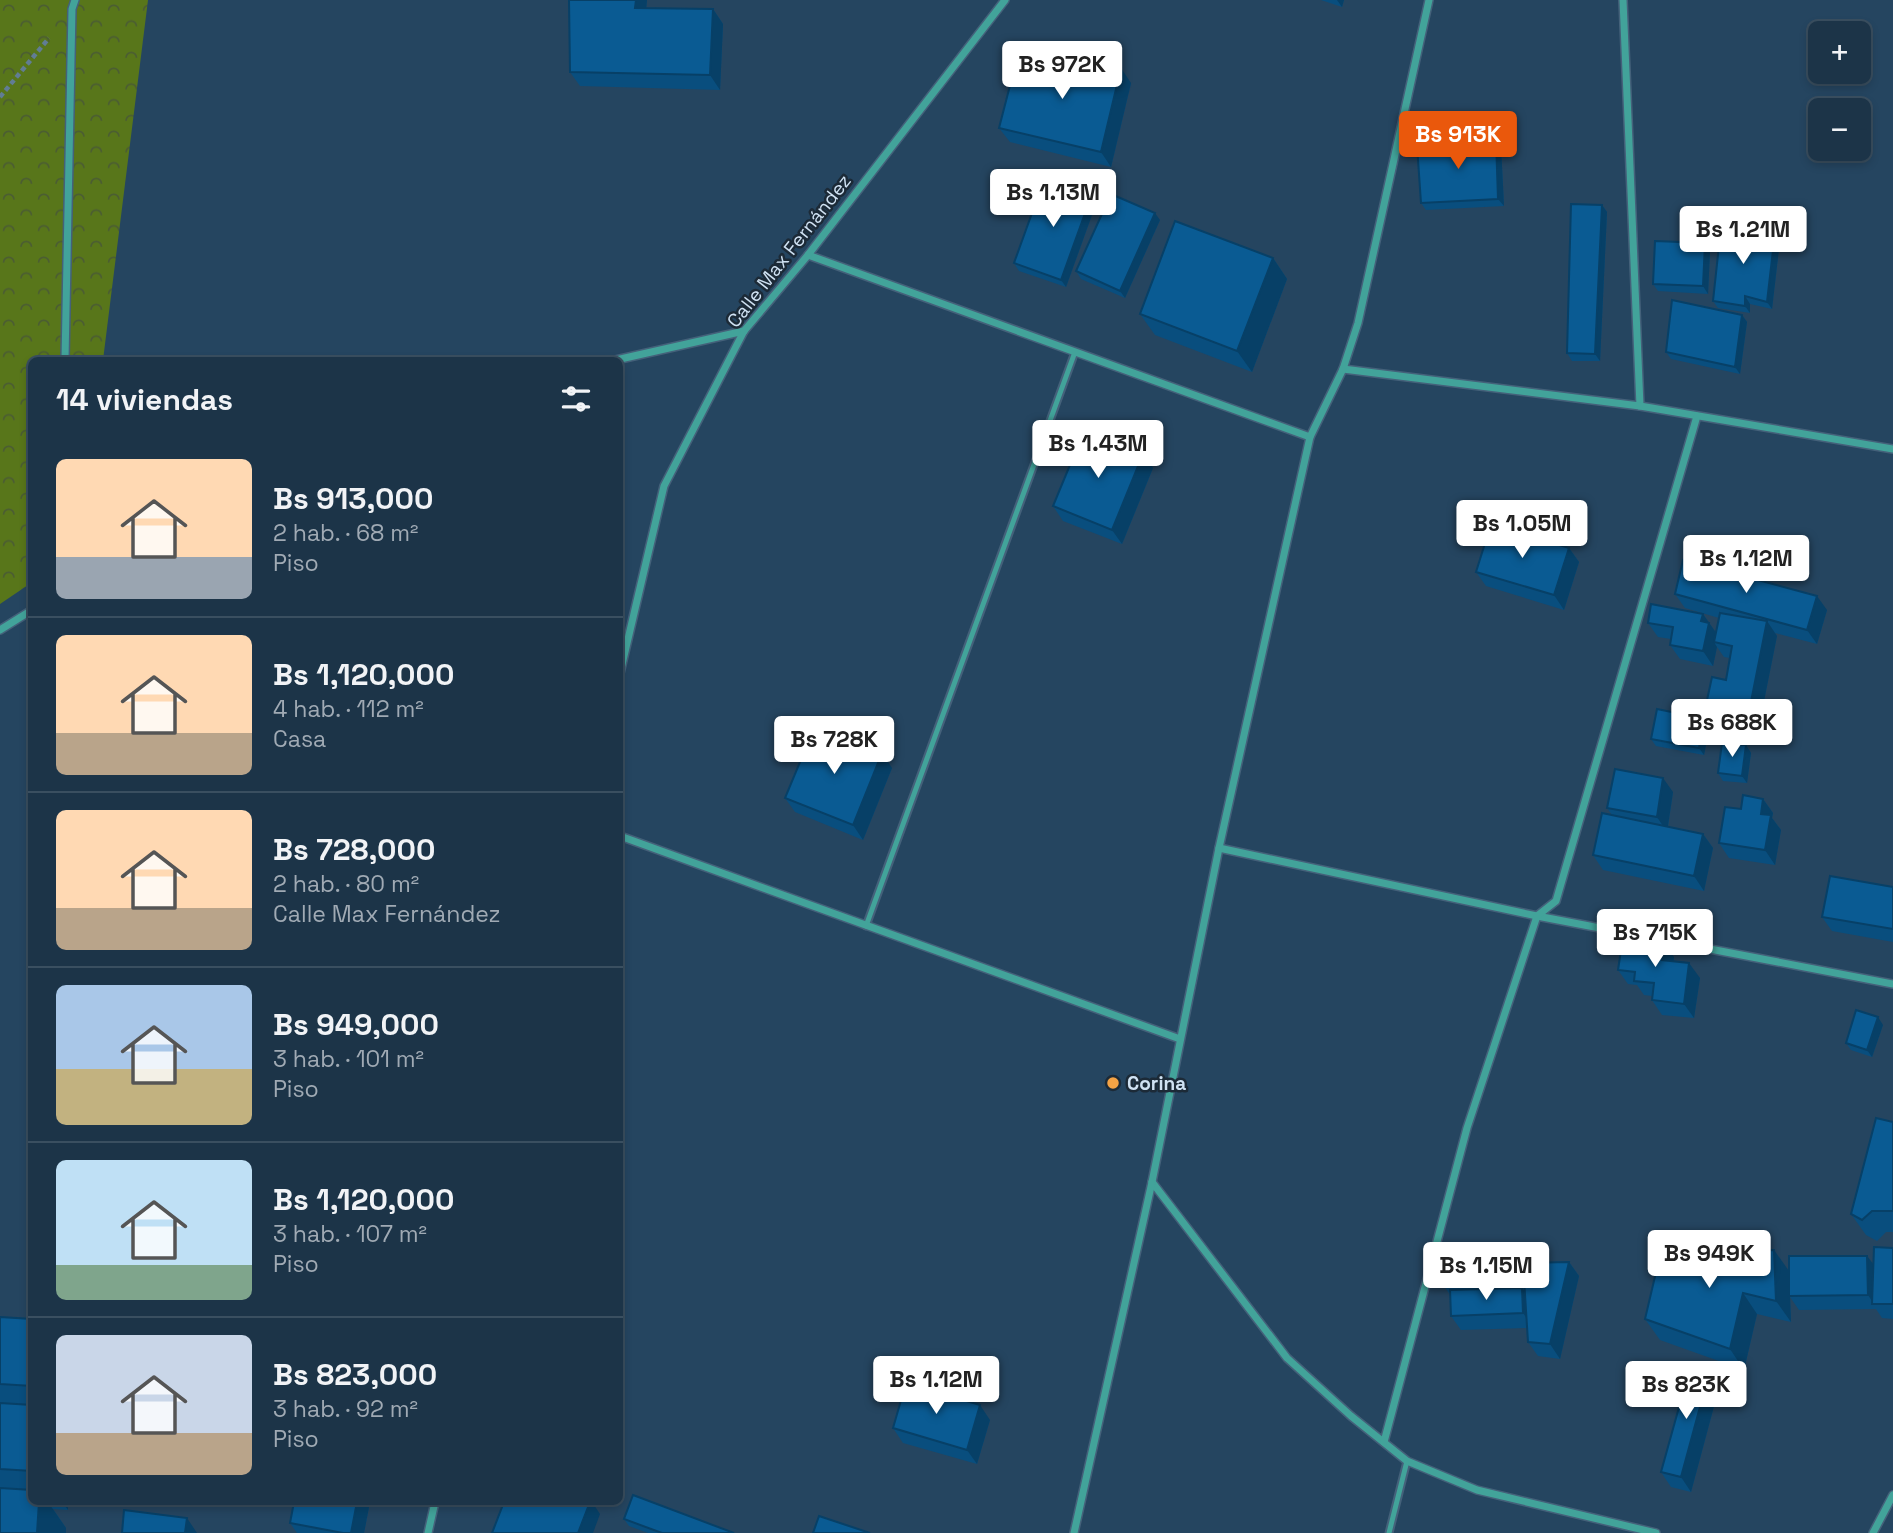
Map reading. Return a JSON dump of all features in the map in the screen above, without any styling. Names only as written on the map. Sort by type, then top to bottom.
[{"type":"street","points":[[65,357],[72,9],[75,0]]},
{"type":"street","name":"Calle Max Fernández","points":[[623,660],[664,486],[744,331],[808,255],[1005,0]]},
{"type":"street","points":[[1074,1533],[1152,1182],[1219,848],[1310,437],[1343,369],[1358,323],[1429,0]]},
{"type":"street","points":[[1623,0],[1640,405]]},
{"type":"street","points":[[808,255],[1310,437]]},
{"type":"street","points":[[623,358],[744,331]]},
{"type":"street","points":[[1343,369],[1640,405],[1893,449]]},
{"type":"street","points":[[1384,1442],[1466,1128],[1537,916],[1556,901],[1696,416]]},
{"type":"street","points":[[0,629],[28,612]]},
{"type":"street","points":[[623,837],[1180,1040]]},
{"type":"street","points":[[1219,848],[1537,916],[1893,984]]},
{"type":"street","points":[[1152,1182],[1287,1358],[1351,1416],[1407,1461],[1477,1490],[1656,1533]]},
{"type":"street","points":[[1873,1533],[1893,1495]]},
{"type":"street","points":[[428,1533],[434,1505]]},
{"type":"lane","points":[[866,926],[1075,352]]},
{"type":"lane","points":[[1389,1533],[1407,1461]]},
{"type":"path","points":[[0,97],[72,9]]},
{"type":"green space","points":[[0,0],[148,0],[103,357],[28,357],[28,585],[0,604]]},
{"type":"building","points":[[569,0],[636,0],[635,8],[713,9],[710,75],[570,72]]},
{"type":"building","points":[[1038,49],[1121,68],[1101,152],[999,128],[1014,70],[1032,74]]},
{"type":"building","points":[[1496,139],[1498,199],[1421,203],[1417,145]]},
{"type":"building","points":[[1045,177],[1092,194],[1061,280],[1014,263]]},
{"type":"building","points":[[1111,194],[1155,213],[1120,291],[1076,271]]},
{"type":"building","points":[[1571,204],[1602,205],[1595,354],[1567,353]]},
{"type":"building","points":[[1175,221],[1273,258],[1237,351],[1140,314]]},
{"type":"building","points":[[1721,227],[1775,233],[1767,302],[1745,296],[1745,306],[1713,301]]},
{"type":"building","points":[[1655,241],[1705,243],[1703,286],[1653,284]]},
{"type":"building","points":[[1672,300],[1742,315],[1735,367],[1666,352]]},
{"type":"building","points":[[1084,431],[1143,454],[1112,530],[1053,506]]},
{"type":"building","points":[[1491,524],[1569,548],[1554,595],[1476,572]]},
{"type":"building","points":[[1683,560],[1817,596],[1807,630],[1675,594]]},
{"type":"building","points":[[1651,604],[1703,614],[1701,621],[1709,623],[1703,651],[1670,645],[1673,627],[1648,623]]},
{"type":"building","points":[[1720,613],[1767,621],[1747,722],[1704,714],[1712,677],[1726,680],[1732,646],[1714,642]]},
{"type":"building","points":[[1657,709],[1696,717],[1695,726],[1703,727],[1699,748],[1651,739]]},
{"type":"building","points":[[815,726],[882,753],[853,825],[785,798]]},
{"type":"building","points":[[1722,743],[1746,745],[1742,776],[1718,773]]},
{"type":"building","points":[[1615,769],[1663,778],[1657,817],[1607,808]]},
{"type":"building","points":[[1743,795],[1763,799],[1761,814],[1771,815],[1765,850],[1719,843],[1725,807],[1741,809]]},
{"type":"building","points":[[1602,813],[1703,834],[1694,876],[1593,855]]},
{"type":"building","points":[[1830,876],[1893,887],[1893,929],[1822,917]]},
{"type":"building","points":[[1623,937],[1664,942],[1662,960],[1689,963],[1684,1004],[1652,1000],[1654,983],[1634,981],[1635,972],[1618,970]]},
{"type":"building","points":[[1856,1010],[1878,1017],[1867,1050],[1846,1043]]},
{"type":"building","points":[[1876,1118],[1893,1122],[1893,1211],[1872,1211],[1862,1220],[1851,1214]]},
{"type":"building","points":[[1442,1246],[1521,1246],[1521,1282],[1441,1282]]},
{"type":"building","points":[[1874,1247],[1893,1248],[1893,1304],[1872,1304]]},
{"type":"building","points":[[1774,1250],[1776,1301],[1743,1293],[1730,1349],[1645,1319],[1661,1251]]},
{"type":"building","points":[[1789,1256],[1867,1256],[1868,1295],[1789,1296]]},
{"type":"building","points":[[1569,1262],[1550,1344],[1528,1342],[1523,1263]]},
{"type":"building","points":[[1522,1288],[1523,1313],[1451,1316],[1450,1290]]},
{"type":"building","points":[[0,1317],[28,1319],[28,1386],[0,1384]]},
{"type":"building","points":[[1691,1364],[1710,1370],[1681,1477],[1661,1472]]},
{"type":"building","points":[[906,1383],[980,1405],[967,1450],[893,1428]]},
{"type":"building","points":[[0,1403],[28,1405],[28,1471],[0,1469]]},
{"type":"building","points":[[0,1488],[28,1490],[28,1505],[39,1505],[37,1533],[0,1533]]},
{"type":"building","points":[[633,1495],[734,1533],[662,1533],[624,1519]]},
{"type":"building","points":[[293,1505],[356,1505],[351,1533],[290,1523]]},
{"type":"building","points":[[503,1505],[589,1505],[578,1533],[492,1533]]},
{"type":"building","points":[[124,1510],[187,1518],[185,1533],[122,1533]]},
{"type":"building","points":[[819,1516],[870,1533],[813,1533]]},
{"type":"place","name":"Corina","points":[[1113,1083]]}]
